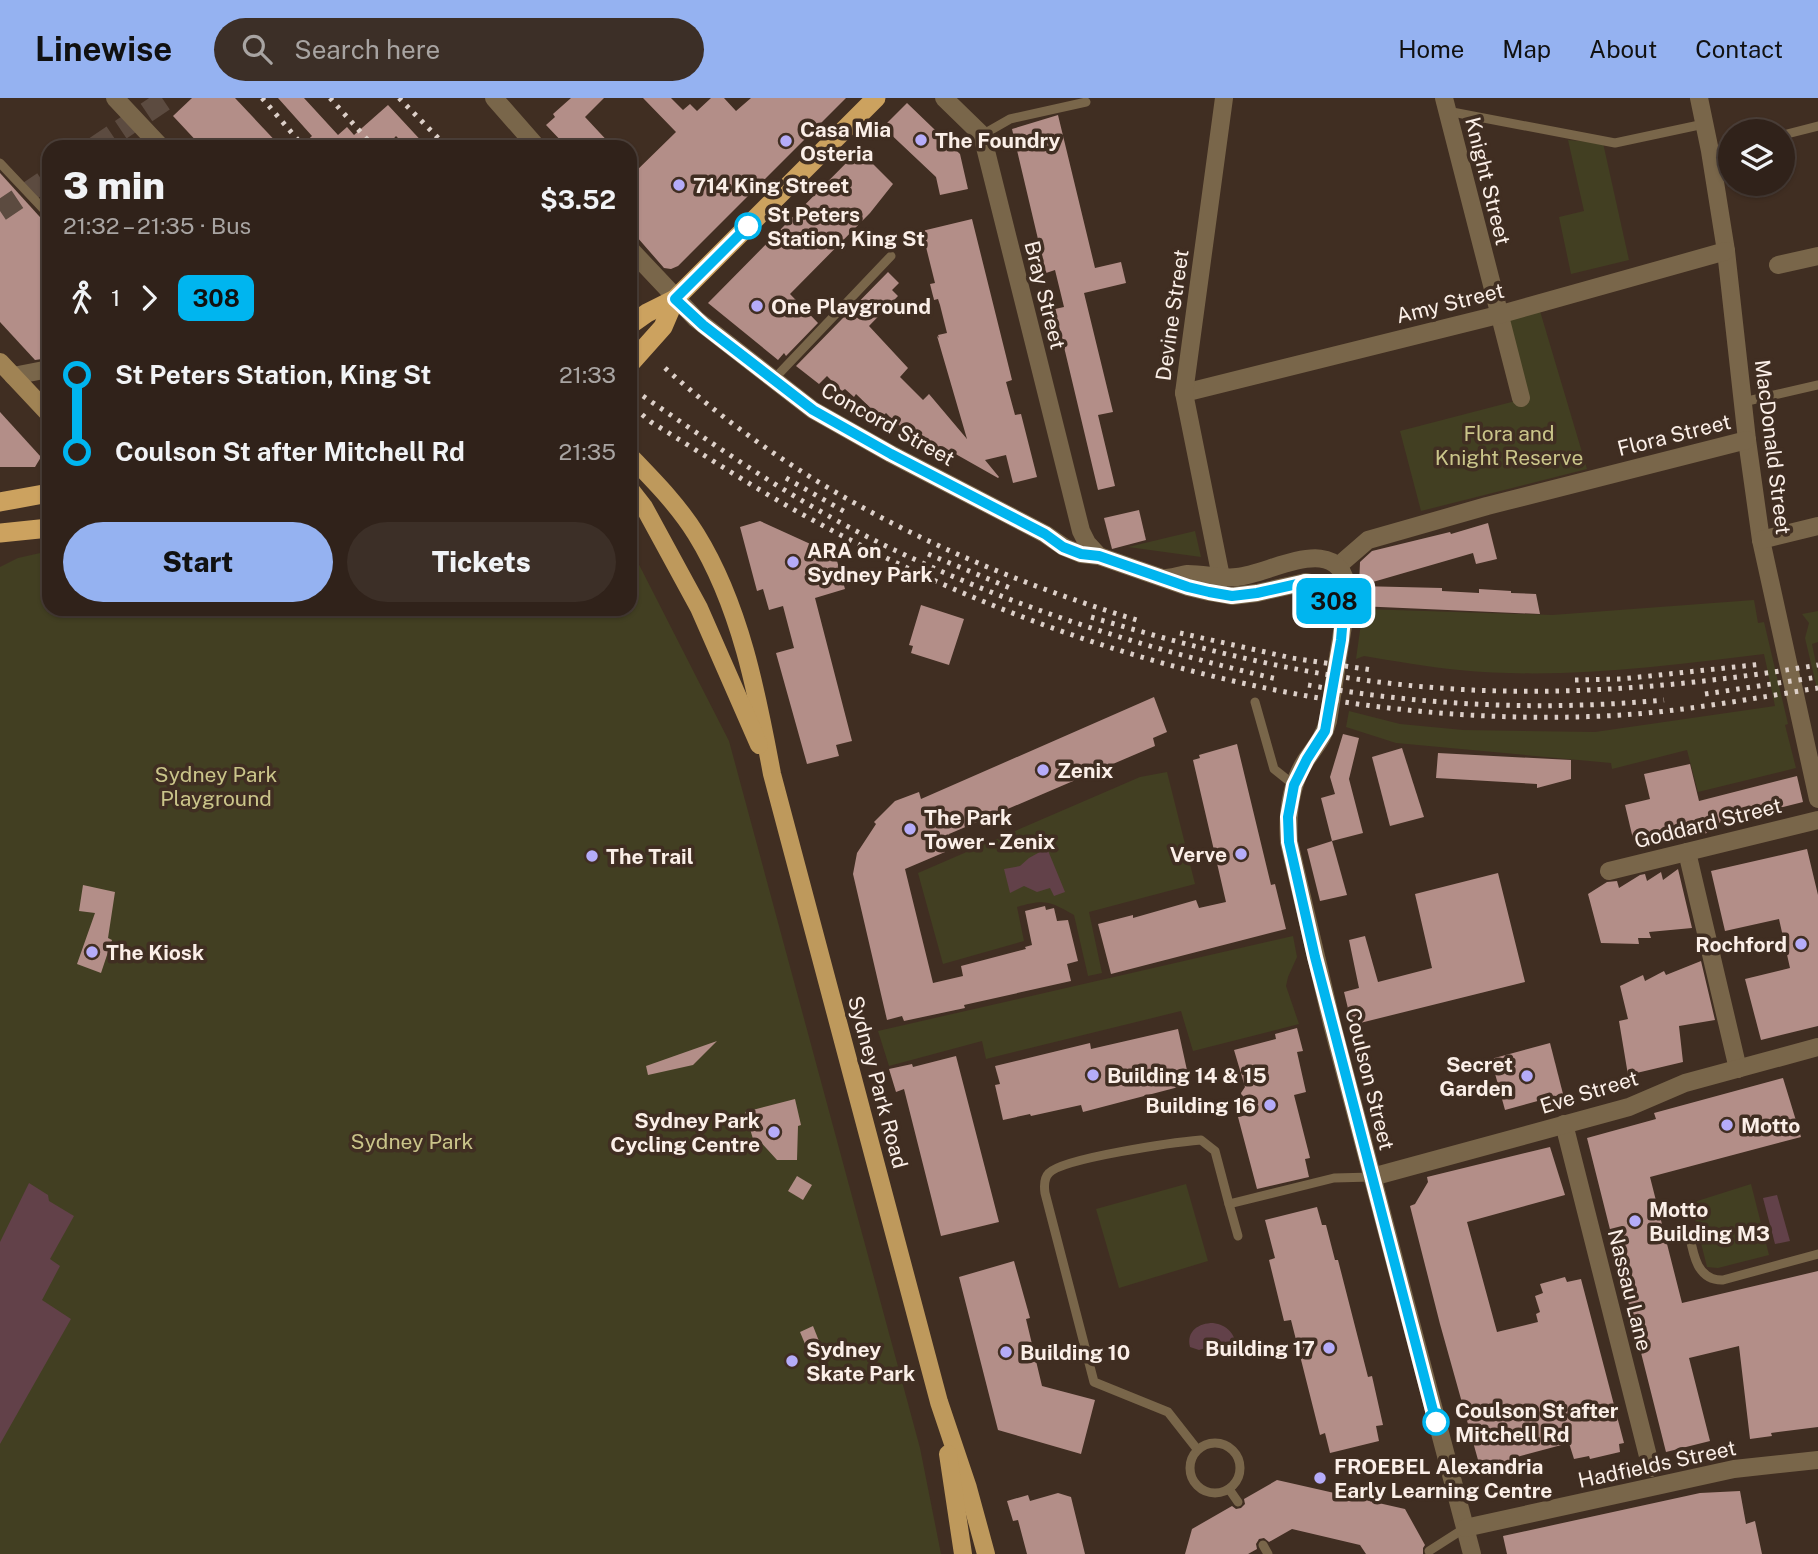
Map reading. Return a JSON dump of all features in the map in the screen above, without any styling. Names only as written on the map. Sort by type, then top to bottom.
[{"type":"highway","points":[[637,320],[675,299],[868,101]]},
{"type":"highway","points":[[637,356],[663,327],[675,299]]},
{"type":"highway","points":[[0,502],[42,495]]},
{"type":"highway","points":[[2,534],[42,529]]},
{"type":"main road","points":[[0,362],[42,407]]},
{"type":"main road","name":"Sydney Park Road","points":[[637,463],[659,485],[690,525],[726,592],[762,719],[772,774],[939,1402],[968,1488],[986,1554]]},
{"type":"main road","name":"Sydney Park Road","points":[[637,498],[715,639],[772,774]]},
{"type":"main road","name":"Sydney Park Road","points":[[637,516],[662,542]]},
{"type":"main road","name":"Sydney Park Road","points":[[939,1402],[963,1554]]},
{"type":"street","points":[[115,98],[154,140]]},
{"type":"street","points":[[494,98],[531,140]]},
{"type":"street","points":[[944,98],[982,135]]},
{"type":"street","name":"Devine Street","points":[[1221,577],[1184,393],[1224,98]]},
{"type":"street","name":"MacDonald Street","points":[[1699,98],[1726,250],[1746,440],[1761,540],[1812,744],[1818,799]]},
{"type":"street","name":"Knight Street","points":[[1445,105],[1521,398]]},
{"type":"street","name":"Bray Street","points":[[982,135],[1077,517],[1083,537],[1099,556]]},
{"type":"street","name":"Amy Street","points":[[1184,393],[1498,315],[1726,250]]},
{"type":"street","points":[[1778,265],[1818,256]]},
{"type":"street","name":"Concord Street","points":[[637,257],[703,325],[824,416],[1045,534],[1063,547],[1081,554],[1099,556]]},
{"type":"street","points":[[13,376],[42,370]]},
{"type":"street","name":"Flora Street","points":[[1338,566],[1367,540],[1746,440]]},
{"type":"street","points":[[1045,534],[1062,531],[1077,517]]},
{"type":"street","points":[[1761,540],[1818,526]]},
{"type":"street","points":[[1099,556],[1188,587],[1232,596],[1311,583],[1320,585],[1343,617]]},
{"type":"street","points":[[1167,578],[1187,574],[1239,577],[1310,558],[1325,559],[1338,566]]},
{"type":"street","name":"Coulson Street","points":[[1338,566],[1347,581],[1348,594],[1325,731],[1294,785],[1288,817],[1289,842],[1315,957],[1472,1554]]},
{"type":"street","name":"Goddard Street","points":[[1609,871],[1818,820]]},
{"type":"street","points":[[1687,852],[1738,1069]]},
{"type":"street","name":"Eve Street","points":[[1372,1177],[1629,1107],[1685,1083],[1818,1047]]},
{"type":"street","name":"Nassau Lane","points":[[1564,1124],[1651,1468]]},
{"type":"street","name":"Hadfields Street","points":[[1465,1528],[1734,1469],[1818,1460]]},
{"type":"lane","points":[[982,135],[1010,119],[1086,102]]},
{"type":"lane","points":[[1445,105],[1615,143],[1704,124]]},
{"type":"lane","points":[[1795,132],[1818,127]]},
{"type":"lane","points":[[1710,151],[1718,149]]},
{"type":"lane","points":[[0,163],[42,208]]},
{"type":"lane","points":[[773,380],[891,256]]},
{"type":"lane","points":[[1743,402],[1818,385]]},
{"type":"lane","points":[[1255,702],[1274,769],[1294,785]]},
{"type":"lane","points":[[1197,1450],[1168,1412],[1094,1382],[1044,1185],[1047,1174],[1083,1160],[1201,1140],[1214,1151],[1238,1236]]},
{"type":"lane","points":[[1229,1204],[1334,1178],[1372,1177]]},
{"type":"lane","points":[[1689,1233],[1697,1264],[1708,1279],[1723,1280],[1818,1254]]},
{"type":"lane","points":[[1212,1443],[1221,1444],[1234,1452],[1240,1468],[1235,1483],[1229,1489],[1222,1493],[1205,1492],[1192,1481],[1189,1464],[1197,1450],[1212,1443]]},
{"type":"lane","points":[[1229,1489],[1238,1502]]},
{"type":"lane","points":[[1429,1551],[1465,1528]]},
{"type":"green space","points":[[1568,140],[1603,143],[1629,260],[1571,274],[1559,217],[1584,211]]},
{"type":"green space","name":"Flora and Knight Reserve","points":[[1540,311],[1587,469],[1421,511],[1400,431],[1527,398],[1507,321]]},
{"type":"green space","points":[[1195,531],[1201,557],[1128,547]]},
{"type":"green space","name":"Sydney Park","points":[[42,553],[42,616],[637,616],[637,561],[729,741],[920,1448],[941,1554],[0,1554],[0,567],[18,558]]},
{"type":"green space","points":[[1754,600],[1758,623],[1764,622],[1796,768],[1698,792],[1687,750],[1612,769],[1611,763],[1396,743],[1346,727],[1349,711],[1400,724],[1463,730],[1595,732],[1775,706],[1764,654],[1612,670],[1535,673],[1459,670],[1364,656],[1356,659],[1363,609],[1552,615]]},
{"type":"green space","points":[[1818,611],[1818,642],[1812,644],[1818,673],[1818,693],[1805,638],[1809,623],[1802,614]]},
{"type":"green space","points":[[1167,772],[1195,884],[1089,912],[1102,973],[1088,976],[1074,915],[1052,904],[1041,902],[1017,907],[1024,941],[943,964],[918,873],[1140,777]]},
{"type":"green space","points":[[1293,936],[1297,957],[1286,986],[1299,1024],[1193,1051],[1181,1011],[986,1059],[982,1041],[889,1066],[878,1031]]},
{"type":"green space","points":[[1186,1184],[1208,1261],[1119,1288],[1096,1209]]},
{"type":"green space","points":[[1751,1184],[1769,1255],[1718,1268],[1707,1267],[1691,1203]]},
{"type":"shaded area","points":[[1047,848],[1065,892],[1054,896],[1050,888],[1037,892],[1024,886],[1010,893],[1004,869],[1020,866]]},
{"type":"shaded area","points":[[29,1183],[48,1195],[49,1201],[74,1216],[50,1259],[60,1266],[42,1300],[71,1319],[0,1444],[0,1242]]},
{"type":"shaded area","points":[[1777,1195],[1790,1241],[1775,1244],[1763,1198]]},
{"type":"shaded area","points":[[1213,1323],[1226,1328],[1232,1334],[1236,1348],[1230,1354],[1222,1354],[1213,1346],[1199,1350],[1190,1347],[1192,1332],[1203,1324]]},
{"type":"building","points":[[192,98],[235,98],[274,140],[195,140],[173,116]]},
{"type":"building","points":[[278,98],[304,98],[338,135],[347,127],[354,135],[388,105],[420,140],[400,140],[396,136],[392,140],[308,140],[312,136]]},
{"type":"building","points":[[571,98],[604,98],[585,117],[606,140],[560,140],[546,125],[555,117],[553,114]]},
{"type":"building","points":[[643,98],[671,98],[683,110],[690,104],[697,111],[711,98],[724,98],[736,111],[751,98],[846,98],[678,266],[671,269],[664,268],[637,237],[637,170],[676,132]]},
{"type":"building","name":"The Foundry","points":[[907,103],[960,154],[968,189],[940,195],[936,177],[883,127]]},
{"type":"building","points":[[1058,115],[1095,268],[1121,262],[1126,283],[1084,293],[1113,412],[1098,415],[1115,486],[1098,490],[1055,309],[1064,307],[1055,270],[1046,273],[1012,129]]},
{"type":"building","points":[[859,150],[893,184],[870,213],[790,294],[818,323],[786,356],[784,353],[778,360],[708,303]]},
{"type":"building","points":[[0,173],[42,219],[42,359],[35,360],[0,322]]},
{"type":"building","points":[[972,219],[1012,380],[1006,382],[1015,415],[1021,414],[1037,477],[1013,483],[1006,455],[985,460],[998,478],[897,424],[886,413],[881,418],[856,394],[854,397],[845,389],[842,391],[827,376],[819,384],[796,366],[888,272],[899,283],[892,290],[898,296],[869,326],[908,368],[900,377],[923,400],[929,394],[967,439],[937,336],[939,338],[938,335],[947,333],[938,299],[934,300],[930,284],[935,283],[922,231]]},
{"type":"building","points":[[0,412],[41,457],[35,467],[0,467]]},
{"type":"building","points":[[1139,510],[1146,540],[1112,549],[1104,518]]},
{"type":"building","points":[[760,521],[839,557],[837,561],[845,589],[815,598],[852,741],[836,745],[839,756],[807,764],[776,653],[794,648],[783,606],[769,610],[763,589],[757,591],[740,527]]},
{"type":"building","points":[[1488,523],[1497,559],[1476,564],[1473,553],[1359,586],[1360,562],[1372,551]]},
{"type":"building","points":[[1358,586],[1442,588],[1442,591],[1479,593],[1479,589],[1536,594],[1540,614],[1358,606]]},
{"type":"building","points":[[921,605],[964,619],[949,665],[911,653],[913,646],[909,645]]},
{"type":"building","points":[[1154,697],[1167,732],[1153,738],[1155,746],[949,834],[953,844],[943,848],[945,852],[905,869],[933,983],[963,976],[961,966],[1026,949],[1025,947],[1032,945],[1025,911],[1045,906],[1046,910],[1054,908],[1057,921],[1068,920],[1078,961],[1067,964],[1071,981],[904,1021],[902,1016],[887,1020],[853,874],[857,853],[876,824],[874,822],[895,801],[919,792],[921,799]]},
{"type":"building","points":[[1343,734],[1359,738],[1349,779],[1363,833],[1332,841],[1321,798],[1335,794],[1330,777]]},
{"type":"building","name":"Verve","points":[[1237,744],[1271,885],[1275,884],[1286,929],[1111,974],[1098,924],[1133,915],[1133,918],[1196,900],[1199,908],[1226,902],[1193,760],[1200,758],[1199,755]]},
{"type":"building","points":[[1402,748],[1424,817],[1390,826],[1372,757]]},
{"type":"building","points":[[1438,753],[1571,760],[1571,779],[1537,788],[1537,784],[1436,778]]},
{"type":"building","points":[[1690,764],[1699,801],[1797,776],[1803,802],[1706,826],[1707,833],[1660,843],[1658,837],[1634,843],[1625,805],[1650,799],[1644,774]]},
{"type":"building","points":[[1332,841],[1347,895],[1320,901],[1307,849]]},
{"type":"building","name":"Rochford","points":[[1807,849],[1818,895],[1818,1026],[1761,1040],[1745,979],[1790,968],[1779,919],[1725,931],[1711,871]]},
{"type":"building","points":[[1678,869],[1692,928],[1649,932],[1651,938],[1638,938],[1639,944],[1601,943],[1588,894],[1607,882],[1617,881],[1619,888],[1645,874],[1647,881],[1661,872],[1663,880]]},
{"type":"building","points":[[1498,873],[1525,982],[1352,1025],[1344,992],[1359,988],[1349,940],[1365,936],[1378,982],[1432,968],[1415,894]]},
{"type":"building","points":[[83,885],[115,892],[108,938],[112,940],[101,973],[77,964],[95,913],[79,911]]},
{"type":"building","points":[[1701,961],[1715,1020],[1679,1026],[1683,1062],[1628,1075],[1619,1021],[1628,1019],[1620,986],[1643,975],[1645,981],[1664,971],[1666,975]]},
{"type":"building","name":"Building 16","points":[[1297,1028],[1303,1051],[1297,1052],[1306,1092],[1294,1095],[1310,1158],[1305,1159],[1309,1177],[1257,1189],[1238,1117],[1247,1115],[1241,1093],[1245,1087],[1234,1050],[1276,1039],[1275,1034]]},
{"type":"building","name":"Building 14 & 15","points":[[1178,1029],[1190,1084],[1083,1112],[1081,1105],[1003,1120],[995,1085],[1000,1084],[995,1066],[1090,1043],[1091,1049]]},
{"type":"building","points":[[717,1041],[693,1065],[648,1075],[646,1066]]},
{"type":"building","name":"Secret Garden","points":[[1550,1043],[1563,1094],[1505,1110],[1491,1059]]},
{"type":"building","points":[[956,1056],[999,1222],[941,1236],[904,1089],[896,1092],[889,1069],[912,1064],[913,1067]]},
{"type":"building","points":[[1783,1078],[1801,1137],[1650,1177],[1682,1303],[1818,1271],[1818,1427],[1771,1433],[1772,1436],[1750,1439],[1739,1346],[1689,1358],[1710,1441],[1666,1452],[1587,1138],[1656,1119],[1654,1113]]},
{"type":"building","name":"Sydney Park Cycling Centre","points":[[795,1099],[801,1125],[798,1126],[797,1160],[777,1160],[757,1138],[753,1139],[745,1112]]},
{"type":"building","points":[[1550,1147],[1565,1195],[1467,1222],[1497,1332],[1538,1322],[1536,1314],[1540,1312],[1535,1296],[1543,1293],[1540,1284],[1565,1277],[1567,1282],[1581,1279],[1624,1443],[1619,1444],[1620,1452],[1590,1459],[1589,1456],[1574,1459],[1569,1443],[1513,1458],[1516,1471],[1487,1473],[1486,1466],[1480,1467],[1410,1206],[1415,1204],[1428,1182],[1427,1177]]},
{"type":"building","points":[[797,1176],[812,1185],[803,1200],[788,1191]]},
{"type":"building","name":"Building 17","points":[[1317,1207],[1322,1225],[1326,1225],[1335,1260],[1338,1260],[1368,1377],[1372,1376],[1383,1425],[1376,1426],[1379,1441],[1330,1453],[1325,1433],[1320,1435],[1291,1320],[1284,1321],[1269,1260],[1275,1258],[1265,1220]]},
{"type":"building","name":"Building 10","points":[[1014,1261],[1030,1318],[1026,1319],[1042,1386],[1095,1400],[1081,1454],[998,1430],[959,1277]]},
{"type":"building","points":[[813,1326],[821,1346],[808,1351],[800,1332]]},
{"type":"building","points":[[1277,1480],[1405,1509],[1425,1545],[1423,1554],[1366,1554],[1360,1545],[1292,1529],[1269,1542],[1264,1538],[1259,1539],[1257,1549],[1248,1554],[1185,1554],[1192,1529],[1232,1506],[1241,1508],[1245,1504],[1244,1499]]},
{"type":"building","points":[[1740,1491],[1746,1524],[1755,1521],[1762,1554],[1507,1554],[1503,1536],[1700,1493]]},
{"type":"building","points":[[1058,1493],[1071,1497],[1085,1554],[1027,1554],[1018,1520],[1013,1521],[1007,1501],[1028,1495],[1030,1501]]},
{"type":"tunnel","points":[[105,140],[168,98]]},
{"type":"tunnel","points":[[0,211],[42,183]]},
{"type":"railway","points":[[262,98],[298,140]]},
{"type":"railway","points":[[330,98],[368,140]]},
{"type":"railway","points":[[399,98],[440,140]]},
{"type":"railway","points":[[665,368],[718,413],[773,453],[888,521],[1011,576],[1140,621]]},
{"type":"railway","points":[[643,396],[801,500],[867,537],[946,574],[1039,610],[1133,641],[1277,679]]},
{"type":"railway","points":[[637,410],[651,422],[769,495],[903,566],[1000,608],[1100,644],[1202,674],[1306,696],[1411,710],[1516,717],[1646,713],[1818,688]]},
{"type":"railway","points":[[786,478],[847,513]]},
{"type":"railway","points":[[928,554],[1015,590]]},
{"type":"railway","points":[[1091,617],[1166,639],[1280,666],[1357,679],[1449,689],[1608,689],[1713,680],[1818,665]]},
{"type":"railway","points":[[1180,633],[1292,658],[1372,670]]},
{"type":"railway","points":[[1575,680],[1621,679],[1763,664]]},
{"type":"railway","points":[[1705,694],[1818,677]]},
{"type":"railway","points":[[1308,685],[1396,698],[1530,706],[1664,700]]},
{"type":"bus line","name":"308","points":[[748,226],[675,299],[703,325],[813,410],[1045,534],[1063,547],[1081,554],[1099,556],[1188,587],[1232,596],[1306,582],[1320,585],[1331,596],[1343,617],[1328,721],[1321,740],[1307,759],[1294,785],[1288,817],[1289,842],[1315,957],[1436,1422]]},
{"type":"place","name":"The Foundry","points":[[921,140]]},
{"type":"place","name":"Casa Mia Osteria","points":[[786,141]]},
{"type":"place","name":"714 King Street","points":[[679,185]]},
{"type":"place","name":"St Peters Station, King St","points":[[748,226]]},
{"type":"place","name":"One Playground","points":[[757,306]]},
{"type":"place","name":"ARA on Sydney Park","points":[[793,562]]},
{"type":"place","name":"Zenix","points":[[1043,770]]},
{"type":"place","name":"The Park Tower - Zenix","points":[[910,829]]},
{"type":"place","name":"Verve","points":[[1241,854]]},
{"type":"place","name":"The Trail","points":[[592,856]]},
{"type":"place","name":"Rochford","points":[[1801,944]]},
{"type":"place","name":"The Kiosk","points":[[92,952]]},
{"type":"place","name":"Building 14 & 15","points":[[1093,1075]]},
{"type":"place","name":"Secret Garden","points":[[1527,1076]]},
{"type":"place","name":"Building 16","points":[[1270,1105]]},
{"type":"place","name":"Motto","points":[[1727,1125]]},
{"type":"place","name":"Sydney Park Cycling Centre","points":[[774,1132]]},
{"type":"place","name":"Motto Building M3","points":[[1635,1221]]},
{"type":"place","name":"Building 17","points":[[1329,1348]]},
{"type":"place","name":"Building 10","points":[[1006,1352]]},
{"type":"place","name":"Sydney Skate Park","points":[[792,1361]]},
{"type":"place","name":"Coulson St after Mitchell Rd","points":[[1436,1422]]},
{"type":"place","name":"FROEBEL Alexandria Early Learning Centre","points":[[1320,1478]]},
{"type":"park label","name":"Sydney Park Playground","points":[[216,786]]}]
